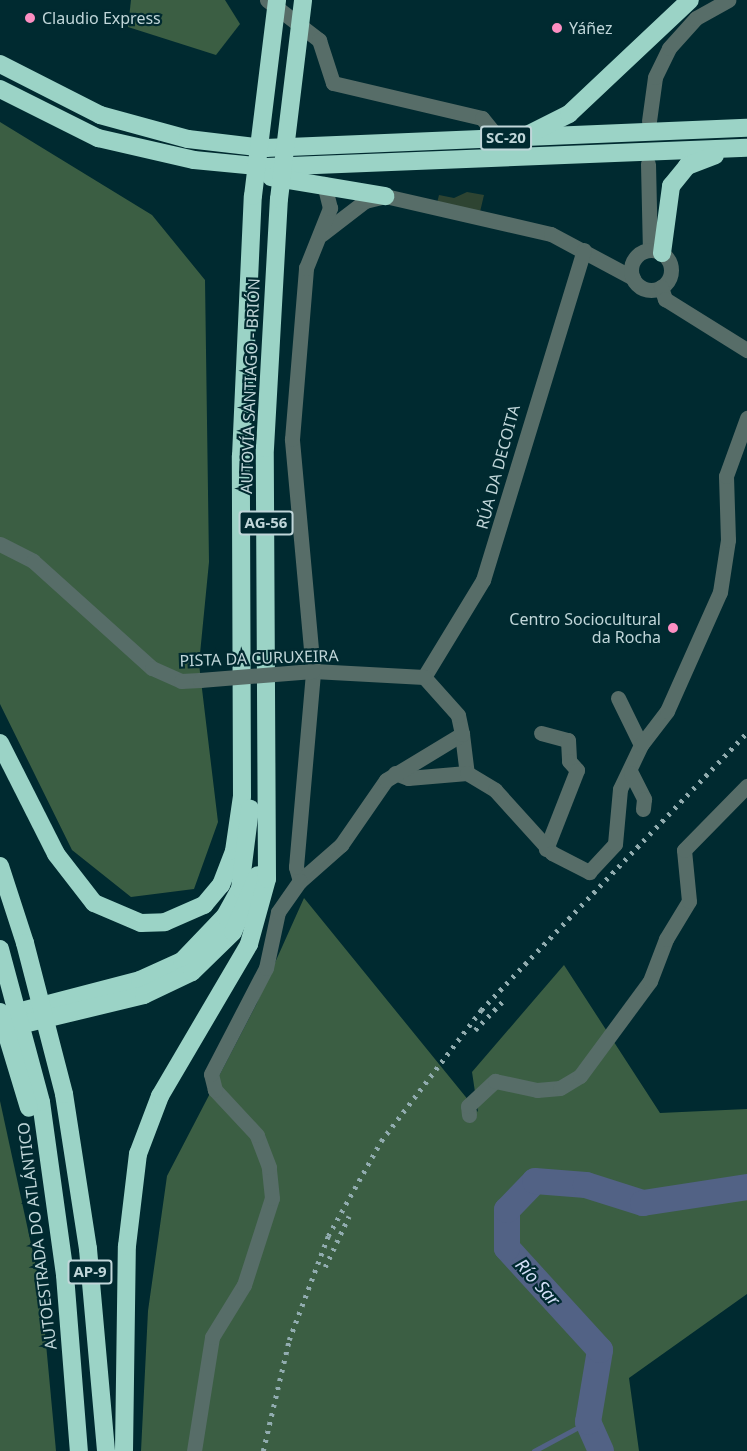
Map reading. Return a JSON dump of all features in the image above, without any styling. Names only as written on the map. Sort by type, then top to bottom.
[{"type":"highway","name":"AUTOVÍA SANTIAGO - BRIÓN","points":[[245,706],[241,456],[253,196],[277,0]]},
{"type":"highway","name":"AUTOVÍA SANTIAGO - BRIÓN","points":[[124,1451],[127,1246],[138,1154],[160,1096],[249,944],[267,879],[265,448],[279,199],[303,0]]},
{"type":"highway","points":[[519,138],[569,114],[690,0]]},
{"type":"highway","name":"SC-20","points":[[0,64],[100,115],[188,139],[266,148],[747,128]]},
{"type":"highway","name":"SC-20","points":[[0,89],[98,138],[224,164],[266,167],[744,148]]},
{"type":"highway","points":[[656,251],[666,201],[679,174],[698,159],[744,148]]},
{"type":"highway","points":[[224,164],[242,174],[324,184],[385,196]]},
{"type":"highway","points":[[0,743],[77,885],[115,916],[165,922],[204,905],[221,885],[234,851],[245,706]]},
{"type":"highway","points":[[0,1016],[140,980],[182,961],[225,916],[240,889],[250,834],[245,706]]},
{"type":"highway","points":[[0,1030],[144,995],[192,972],[233,932],[266,847]]},
{"type":"highway","name":"AP-9","points":[[0,866],[25,944],[64,1094],[88,1249],[106,1451]]},
{"type":"highway","name":"AUTOESTRADA DO ATLÁNTICO","points":[[0,949],[35,1105],[65,1275],[79,1451]]},
{"type":"highway","points":[[0,1012],[35,1105]]},
{"type":"street","points":[[267,0],[319,40],[329,76],[344,86],[482,117],[499,139]]},
{"type":"street","points":[[649,121],[655,77],[669,48],[696,18],[728,0]]},
{"type":"street","points":[[648,164],[656,251],[671,270],[661,287],[665,299],[747,350]]},
{"type":"street","points":[[300,881],[296,867],[313,671],[292,439],[306,268],[316,238],[330,208],[324,184]]},
{"type":"street","points":[[316,238],[364,201],[385,196],[509,224],[584,250],[648,289],[661,287]]},
{"type":"street","name":"RÚA DA DECOITA","points":[[424,678],[483,580],[584,250]]},
{"type":"street","points":[[633,278],[634,260],[656,251]]},
{"type":"street","points":[[395,773],[408,778],[467,773],[495,790],[546,849],[575,870],[589,872],[615,844],[620,789],[631,774],[641,745],[667,711],[720,592],[728,540],[726,476],[747,418]]},
{"type":"street","name":"PISTA DA CURUXEIRA","points":[[0,544],[26,556],[152,668],[181,681],[313,671],[424,678]]},
{"type":"street","points":[[424,678],[458,715],[467,773]]},
{"type":"street","points":[[618,698],[641,745]]},
{"type":"street","points":[[541,733],[568,740],[569,761],[577,770],[546,849]]},
{"type":"street","points":[[194,1451],[212,1337],[244,1285],[272,1198],[269,1167],[257,1136],[215,1090],[211,1074],[266,968],[278,912],[300,881],[341,845],[395,773],[462,734]]},
{"type":"street","points":[[631,774],[644,799],[643,809]]},
{"type":"street","points":[[469,1115],[468,1106],[495,1080],[537,1090],[560,1088],[580,1076],[650,981],[666,939],[689,901],[684,850],[747,786]]},
{"type":"green space","points":[[131,0],[225,0],[240,24],[216,55],[128,27]]},
{"type":"green space","points":[[0,122],[152,215],[205,280],[209,562],[199,664],[218,822],[194,889],[131,897],[72,850],[0,704]]},
{"type":"green space","points":[[467,192],[484,195],[480,212],[437,203],[439,195],[454,198]]},
{"type":"green space","points":[[304,898],[478,1112],[472,1072],[564,965],[660,1113],[747,1109],[747,1294],[629,1378],[639,1451],[141,1451],[148,1311],[167,1176],[256,1005]]},
{"type":"green space","points":[[0,1101],[41,1290],[56,1451],[0,1451]]},
{"type":"waterway","name":"Río Sar","points":[[601,1451],[588,1422],[600,1350],[507,1248],[507,1210],[535,1181],[586,1185],[643,1203],[747,1187]]},
{"type":"waterway","points":[[534,1451],[588,1422]]},
{"type":"railway","points":[[263,1451],[289,1340],[328,1236],[381,1141],[481,1010],[747,733]]},
{"type":"railway","points":[[475,1030],[504,1000]]},
{"type":"railway","points":[[325,1267],[349,1216]]},
{"type":"place","name":"Claudio Express","points":[[30,18]]},
{"type":"place","name":"Yáñez","points":[[557,28]]},
{"type":"place","name":"Centro Sociocultural da Rocha","points":[[673,628]]}]
